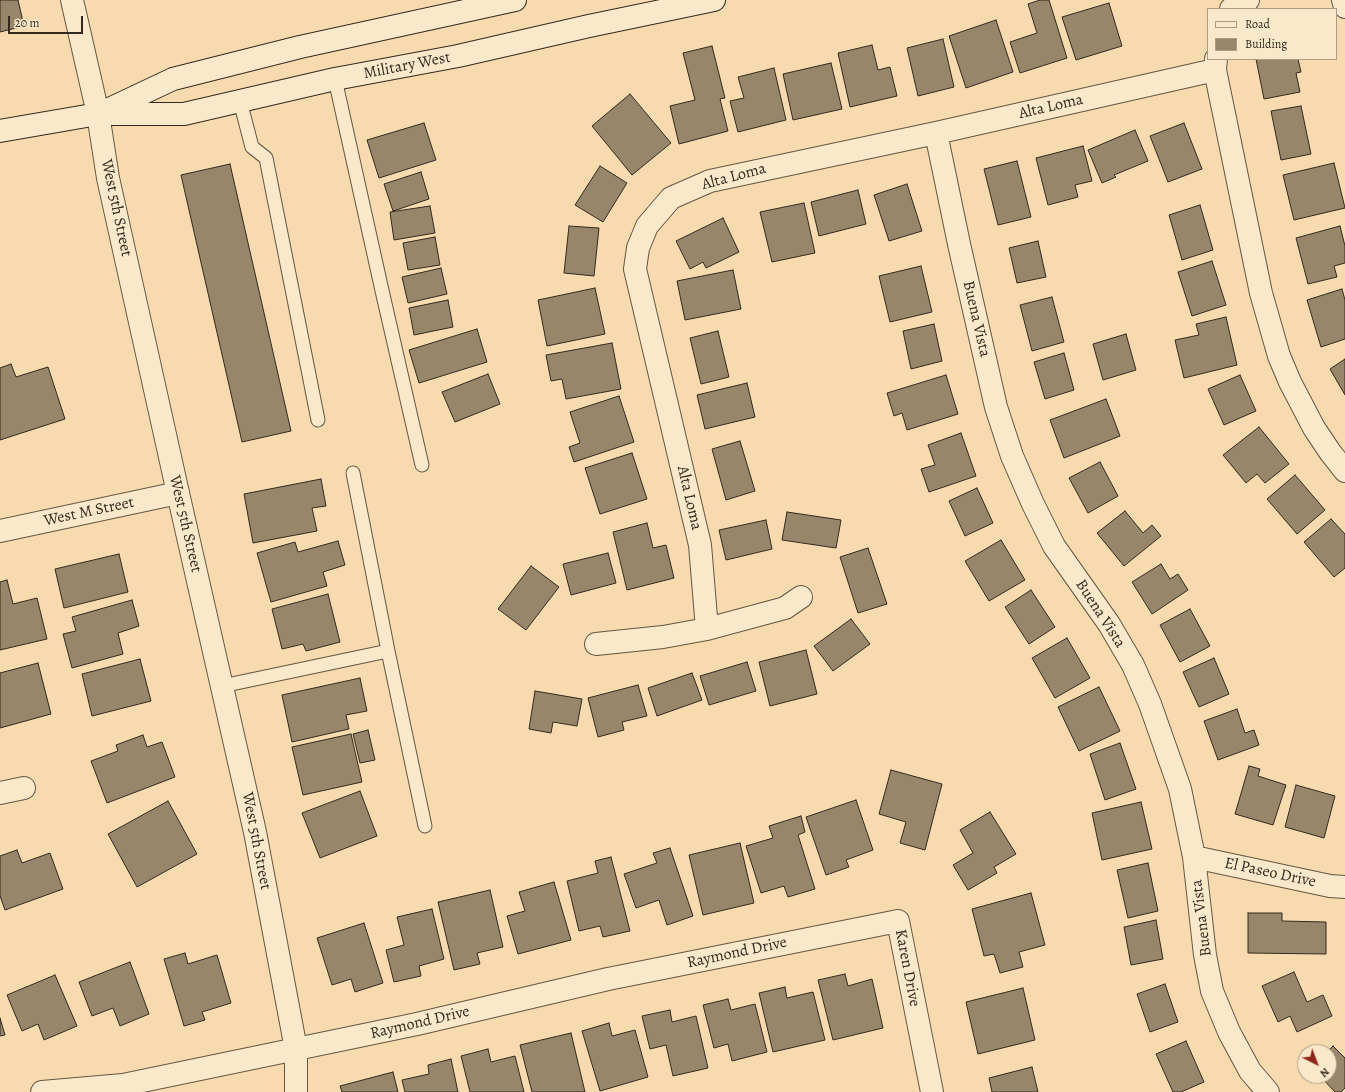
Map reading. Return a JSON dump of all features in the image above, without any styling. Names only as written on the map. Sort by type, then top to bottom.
[{"type":"street","name":"West 5th Street","points":[[72,0],[98,114],[108,178],[255,832],[296,1050],[296,1092]]},
{"type":"street","name":"Military West","points":[[98,114],[173,79],[300,47],[515,0]]},
{"type":"street","name":"Military West","points":[[0,131],[98,114],[184,114],[336,79],[458,56],[589,26],[714,0]]},
{"type":"street","points":[[1232,8],[1236,4],[1248,0]]},
{"type":"street","points":[[1343,0],[1345,7]]},
{"type":"street","points":[[1216,65],[1261,293],[1279,356],[1290,382],[1314,428],[1345,471]]},
{"type":"street","name":"Alta Loma","points":[[707,629],[700,545],[635,269],[638,248],[647,226],[671,198],[710,180],[936,133],[1216,65]]},
{"type":"street","name":"Buena Vista","points":[[936,133],[959,244],[996,407],[1012,456],[1033,504],[1054,546],[1109,624],[1133,665],[1150,704],[1180,789],[1194,857],[1205,955],[1212,991],[1229,1032],[1250,1071],[1268,1092]]},
{"type":"street","name":"West M Street","points":[[0,531],[178,493]]},
{"type":"street","points":[[596,644],[663,637],[707,629],[785,608],[801,597]]},
{"type":"street","points":[[0,793],[24,788]]},
{"type":"street","name":"El Paseo Drive","points":[[1194,857],[1330,886],[1345,887]]},
{"type":"street","name":"Karen Drive","points":[[797,941],[898,921],[932,1092]]},
{"type":"street","name":"Raymond Drive","points":[[42,1092],[123,1085],[417,1024],[608,979],[797,941]]},
{"type":"lane","points":[[336,79],[384,302],[422,465]]},
{"type":"lane","points":[[240,101],[252,147],[266,158],[318,420]]},
{"type":"lane","points":[[353,473],[388,651],[425,826]]},
{"type":"lane","points":[[222,686],[388,651]]},
{"type":"building","points":[[0,0],[18,0],[24,26],[0,32]]},
{"type":"building","points":[[1040,0],[1049,0],[1067,58],[1020,73],[1010,42],[1037,33],[1028,4]]},
{"type":"building","points":[[1109,3],[1122,46],[1076,60],[1062,17]]},
{"type":"building","points":[[996,20],[1013,72],[966,88],[949,36]]},
{"type":"building","points":[[943,39],[954,87],[918,96],[907,48]]},
{"type":"building","points":[[872,45],[878,70],[890,67],[897,96],[850,107],[838,53]]},
{"type":"building","points":[[712,46],[725,98],[720,99],[728,131],[679,144],[670,106],[695,100],[683,53]]},
{"type":"building","points":[[1256,60],[1298,60],[1301,72],[1296,73],[1300,92],[1264,99]]},
{"type":"building","points":[[831,63],[842,109],[793,120],[783,74]]},
{"type":"building","points":[[774,68],[786,120],[738,132],[730,101],[744,98],[738,77]]},
{"type":"building","points":[[630,94],[671,143],[632,175],[592,126]]},
{"type":"building","points":[[1301,106],[1311,154],[1281,160],[1271,111]]},
{"type":"building","points":[[424,123],[436,160],[379,178],[367,140]]},
{"type":"building","points":[[1184,123],[1202,169],[1168,182],[1150,136]]},
{"type":"building","points":[[1135,130],[1148,161],[1114,175],[1116,177],[1102,183],[1088,150]]},
{"type":"building","points":[[1083,146],[1092,181],[1075,185],[1078,197],[1048,205],[1036,158]]},
{"type":"building","points":[[1017,161],[1031,217],[998,225],[984,169]]},
{"type":"building","points":[[1334,163],[1345,208],[1294,220],[1283,175]]},
{"type":"building","points":[[230,164],[291,431],[242,442],[181,175]]},
{"type":"building","points":[[600,166],[627,183],[603,222],[575,205]]},
{"type":"building","points":[[421,172],[429,199],[393,211],[384,184]]},
{"type":"building","points":[[907,184],[922,231],[889,241],[874,195]]},
{"type":"building","points":[[858,190],[866,224],[819,236],[811,202]]},
{"type":"building","points":[[804,203],[815,253],[772,262],[760,212]]},
{"type":"building","points":[[1200,205],[1213,250],[1182,260],[1169,215]]},
{"type":"building","points":[[430,206],[435,233],[394,240],[390,212]]},
{"type":"building","points":[[723,218],[739,252],[706,268],[703,262],[690,269],[676,241]]},
{"type":"building","points":[[569,226],[599,228],[594,276],[564,273]]},
{"type":"building","points":[[1340,226],[1345,246],[1345,263],[1334,266],[1337,277],[1308,284],[1296,238]]},
{"type":"building","points":[[435,237],[440,265],[408,270],[403,243]]},
{"type":"building","points":[[1038,241],[1046,277],[1017,283],[1009,248]]},
{"type":"building","points":[[1212,261],[1226,305],[1192,316],[1178,272]]},
{"type":"building","points":[[921,266],[932,312],[890,322],[879,276]]},
{"type":"building","points":[[441,268],[447,294],[408,303],[402,277]]},
{"type":"building","points":[[733,270],[741,309],[685,320],[677,281]]},
{"type":"building","points":[[595,288],[605,334],[547,346],[538,300]]},
{"type":"building","points":[[1342,289],[1345,300],[1345,339],[1321,347],[1307,300]]},
{"type":"building","points":[[1052,297],[1064,342],[1032,351],[1020,305]]},
{"type":"building","points":[[448,300],[453,327],[414,335],[409,308]]},
{"type":"building","points":[[1226,317],[1237,365],[1184,378],[1175,340],[1199,335],[1196,324]]},
{"type":"building","points":[[934,324],[942,361],[911,369],[903,331]]},
{"type":"building","points":[[477,329],[487,362],[419,383],[409,350]]},
{"type":"building","points":[[718,331],[729,377],[701,384],[690,338]]},
{"type":"building","points":[[1126,334],[1136,370],[1103,380],[1093,344]]},
{"type":"building","points":[[612,343],[621,389],[566,399],[562,379],[551,381],[546,355]]},
{"type":"building","points":[[1064,353],[1074,390],[1045,399],[1034,362]]},
{"type":"building","points":[[1345,359],[1345,395],[1330,369]]},
{"type":"building","points":[[11,364],[16,377],[48,367],[65,419],[0,440],[0,368]]},
{"type":"building","points":[[488,374],[500,404],[455,422],[442,392]]},
{"type":"building","points":[[946,375],[958,414],[907,430],[902,413],[894,416],[887,393]]},
{"type":"building","points":[[1240,375],[1256,411],[1224,425],[1208,389]]},
{"type":"building","points":[[747,383],[755,417],[705,429],[697,395]]},
{"type":"building","points":[[619,396],[634,442],[574,462],[569,447],[580,443],[570,412]]},
{"type":"building","points":[[1106,399],[1120,436],[1064,458],[1050,420]]},
{"type":"building","points":[[1259,427],[1289,464],[1265,483],[1257,474],[1246,483],[1223,455]]},
{"type":"building","points":[[961,433],[976,476],[929,492],[921,469],[935,465],[928,445]]},
{"type":"building","points":[[740,441],[755,491],[726,500],[712,449]]},
{"type":"building","points":[[632,453],[647,499],[600,514],[585,468]]},
{"type":"building","points":[[1100,462],[1118,496],[1088,513],[1069,478]]},
{"type":"building","points":[[1295,475],[1325,510],[1297,534],[1267,499]]},
{"type":"building","points":[[321,479],[326,506],[312,508],[317,531],[253,543],[244,494]]},
{"type":"building","points":[[977,488],[993,523],[965,536],[949,501]]},
{"type":"building","points":[[1125,511],[1143,533],[1152,525],[1161,536],[1124,566],[1097,533]]},
{"type":"building","points":[[787,512],[841,520],[836,548],[782,540]]},
{"type":"building","points":[[1331,519],[1345,534],[1345,568],[1334,577],[1304,542]]},
{"type":"building","points":[[766,520],[772,549],[726,560],[719,530]]},
{"type":"building","points":[[647,523],[653,548],[666,545],[674,578],[627,590],[613,532]]},
{"type":"building","points":[[1001,540],[1025,580],[989,601],[965,561]]},
{"type":"building","points":[[338,541],[345,565],[323,572],[327,586],[271,602],[257,553],[295,542],[298,552]]},
{"type":"building","points":[[868,548],[887,604],[858,613],[840,557]]},
{"type":"building","points":[[608,553],[616,583],[571,595],[563,564]]},
{"type":"building","points":[[119,554],[128,592],[64,608],[55,569]]},
{"type":"building","points":[[1161,564],[1170,579],[1178,574],[1188,590],[1152,614],[1132,582]]},
{"type":"building","points":[[531,566],[559,587],[526,630],[498,609]]},
{"type":"building","points":[[7,580],[13,604],[37,598],[47,639],[0,650],[0,582]]},
{"type":"building","points":[[1031,590],[1055,627],[1029,644],[1005,607]]},
{"type":"building","points":[[328,594],[340,642],[306,651],[303,644],[282,649],[272,609]]},
{"type":"building","points":[[132,600],[139,626],[118,633],[123,654],[72,668],[63,634],[76,631],[72,617]]},
{"type":"building","points":[[1190,609],[1210,646],[1180,662],[1160,625]]},
{"type":"building","points":[[851,619],[870,644],[833,671],[814,646]]},
{"type":"building","points":[[1067,638],[1090,678],[1055,698],[1032,658]]},
{"type":"building","points":[[806,650],[817,694],[770,706],[759,662]]},
{"type":"building","points":[[1214,658],[1229,694],[1199,707],[1183,672]]},
{"type":"building","points":[[140,659],[151,701],[92,716],[82,674]]},
{"type":"building","points":[[747,662],[756,691],[709,705],[700,676]]},
{"type":"building","points":[[38,663],[51,714],[0,728],[0,673]]},
{"type":"building","points":[[692,673],[702,700],[657,716],[648,688]]},
{"type":"building","points":[[360,678],[367,711],[346,715],[349,729],[292,742],[282,695]]},
{"type":"building","points":[[638,685],[647,716],[622,722],[624,730],[598,737],[588,698]]},
{"type":"building","points":[[1099,687],[1120,731],[1079,751],[1058,707]]},
{"type":"building","points":[[535,691],[582,699],[577,726],[553,722],[551,733],[529,729]]},
{"type":"building","points":[[1237,709],[1245,733],[1254,730],[1259,745],[1218,760],[1204,721]]},
{"type":"building","points":[[368,730],[375,760],[360,763],[353,734]]},
{"type":"building","points":[[351,734],[362,782],[303,795],[292,747]]},
{"type":"building","points":[[143,735],[147,747],[162,742],[175,777],[107,803],[91,761],[118,751],[116,745]]},
{"type":"building","points":[[1120,743],[1136,789],[1105,800],[1090,754]]},
{"type":"building","points":[[1249,766],[1260,769],[1258,776],[1286,785],[1273,825],[1235,814]]},
{"type":"building","points":[[891,770],[942,784],[925,850],[900,843],[906,822],[879,814]]},
{"type":"building","points":[[1296,785],[1335,796],[1324,838],[1285,827]]},
{"type":"building","points":[[360,791],[377,836],[320,858],[302,813]]},
{"type":"building","points":[[856,800],[873,850],[846,860],[849,867],[826,875],[806,817]]},
{"type":"building","points":[[168,801],[197,854],[137,887],[108,834]]},
{"type":"building","points":[[1141,802],[1152,849],[1102,860],[1092,813]]},
{"type":"building","points":[[990,812],[1016,854],[994,867],[997,873],[968,890],[953,865],[973,853],[960,830]]},
{"type":"building","points":[[801,816],[805,832],[798,835],[815,889],[788,897],[784,886],[761,893],[746,846],[773,838],[769,826]]},
{"type":"building","points":[[740,843],[754,903],[703,915],[689,855]]},
{"type":"building","points":[[670,848],[693,916],[667,925],[659,900],[636,908],[624,874],[657,863],[653,853]]},
{"type":"building","points":[[17,850],[22,863],[50,853],[63,889],[5,910],[0,896],[0,856]]},
{"type":"building","points":[[611,857],[630,931],[603,937],[600,926],[579,931],[567,881],[598,873],[595,861]]},
{"type":"building","points":[[1148,863],[1158,911],[1128,918],[1117,870]]},
{"type":"building","points":[[554,882],[571,940],[518,954],[507,916],[525,911],[519,892]]},
{"type":"building","points":[[490,890],[503,947],[477,953],[480,964],[454,970],[438,902]]},
{"type":"building","points":[[1031,893],[1045,945],[1019,952],[1023,967],[1000,973],[994,954],[984,956],[972,909]]},
{"type":"building","points":[[432,909],[444,959],[419,966],[421,976],[394,982],[386,950],[404,945],[397,917]]},
{"type":"building","points":[[1248,913],[1282,913],[1282,921],[1326,922],[1326,954],[1248,953]]},
{"type":"building","points":[[1156,920],[1163,959],[1131,965],[1124,927]]},
{"type":"building","points":[[364,923],[383,983],[355,992],[351,979],[332,985],[317,938]]},
{"type":"building","points":[[185,953],[188,964],[217,955],[231,1003],[202,1012],[205,1020],[184,1026],[164,959]]},
{"type":"building","points":[[130,962],[149,1014],[120,1026],[113,1008],[92,1016],[79,982]]},
{"type":"building","points":[[1294,972],[1307,1002],[1323,995],[1332,1016],[1297,1032],[1290,1016],[1278,1022],[1262,986]]},
{"type":"building","points":[[845,974],[848,986],[872,979],[883,1028],[833,1040],[818,980]]},
{"type":"building","points":[[55,975],[77,1026],[44,1040],[38,1024],[22,1031],[7,995]]},
{"type":"building","points":[[1165,984],[1178,1022],[1150,1032],[1137,994]]},
{"type":"building","points":[[785,987],[787,998],[813,992],[825,1040],[773,1052],[759,993]]},
{"type":"building","points":[[1023,988],[1035,1040],[978,1054],[966,1002]]},
{"type":"building","points":[[728,999],[731,1010],[755,1004],[767,1052],[732,1061],[728,1044],[714,1048],[703,1005]]},
{"type":"building","points":[[670,1010],[672,1022],[696,1016],[708,1068],[673,1076],[666,1045],[650,1049],[642,1016]]},
{"type":"building","points":[[0,1018],[5,1035],[0,1036]]},
{"type":"building","points":[[609,1023],[612,1036],[635,1030],[648,1077],[600,1091],[582,1031]]},
{"type":"building","points":[[571,1033],[585,1092],[532,1092],[520,1045]]},
{"type":"building","points":[[1186,1041],[1204,1082],[1181,1092],[1173,1092],[1156,1054]]},
{"type":"building","points":[[488,1049],[491,1062],[515,1056],[524,1092],[470,1092],[461,1056]]},
{"type":"building","points":[[1337,1050],[1345,1058],[1345,1088],[1341,1092],[1335,1092],[1328,1084],[1337,1084]]},
{"type":"building","points":[[451,1059],[458,1092],[405,1092],[402,1080],[429,1074],[428,1065]]},
{"type":"building","points":[[1032,1067],[1038,1092],[992,1092],[989,1078]]},
{"type":"building","points":[[393,1072],[398,1092],[342,1092],[340,1086]]}]
